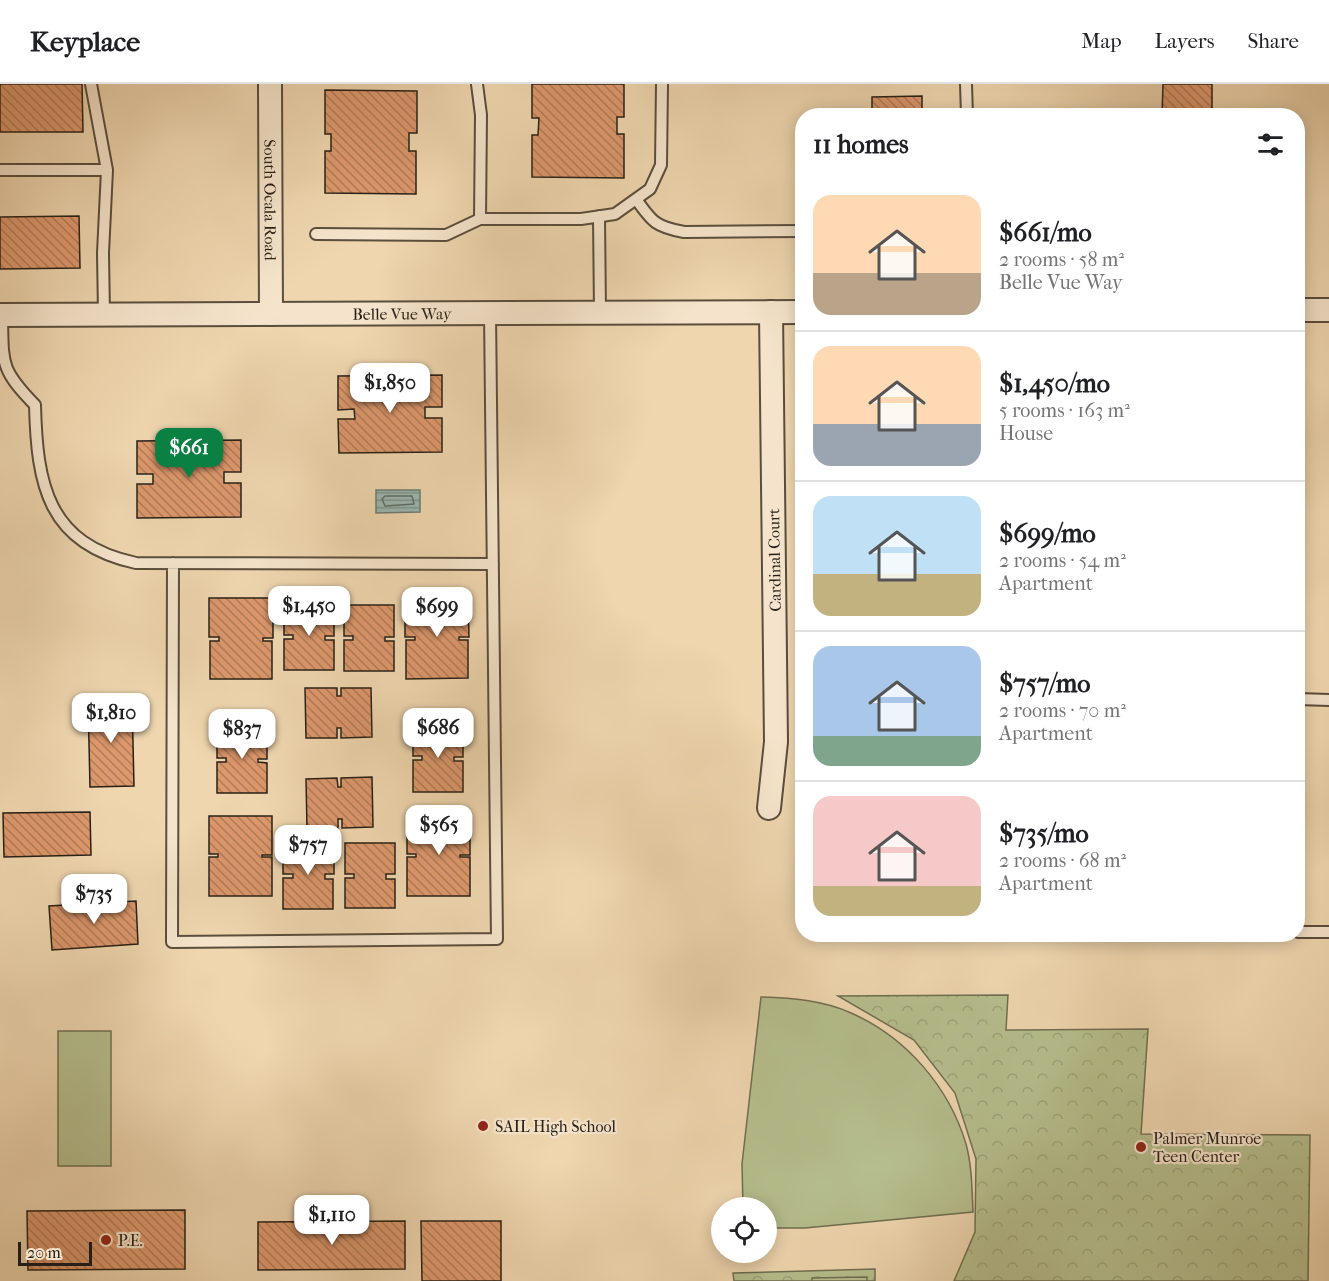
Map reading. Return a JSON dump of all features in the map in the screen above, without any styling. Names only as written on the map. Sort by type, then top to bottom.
[{"type":"street","name":"South Ocala Road","points":[[270,84],[271,314]]},
{"type":"street","points":[[1305,310],[1329,310]]},
{"type":"street","name":"Cardinal Court","points":[[769,808],[776,742],[771,312]]},
{"type":"street","name":"Belle Vue Way","points":[[1,315],[795,312]]},
{"type":"lane","points":[[91,84],[107,170],[103,252],[104,314]]},
{"type":"lane","points":[[477,84],[481,115],[480,219]]},
{"type":"lane","points":[[316,234],[446,235],[480,219],[615,214],[650,189],[660,165],[662,84]]},
{"type":"lane","points":[[966,84],[967,108]]},
{"type":"lane","points":[[0,170],[107,170]]},
{"type":"lane","points":[[636,199],[652,223],[666,229],[684,232],[795,231]]},
{"type":"lane","points":[[599,216],[600,313]]},
{"type":"lane","points":[[173,563],[172,942],[497,939],[490,313]]},
{"type":"lane","points":[[1,315],[3,363],[14,384],[35,405],[36,450],[44,491],[63,524],[109,558],[136,563],[493,564]]},
{"type":"lane","points":[[1305,699],[1329,700]]},
{"type":"lane","points":[[1305,932],[1329,932]]},
{"type":"green space","name":"Palmer Munroe Teen Center","points":[[1008,995],[1006,1030],[1148,1029],[1141,1134],[1310,1135],[1308,1281],[954,1281],[975,1232],[976,1159],[955,1093],[914,1040],[838,996]]},
{"type":"green space","points":[[761,997],[807,1000],[829,1005],[871,1023],[907,1050],[923,1066],[949,1103],[966,1144],[973,1212],[805,1228],[777,1228],[777,1197],[743,1197],[742,1164]]},
{"type":"green space","points":[[58,1031],[111,1031],[111,1166],[58,1166]]},
{"type":"green space","points":[[875,1269],[875,1281],[734,1281],[733,1273]]},
{"type":"green space","points":[[867,1277],[867,1281],[812,1281],[812,1278]]},
{"type":"water","points":[[376,490],[420,490],[420,512],[376,513]]},
{"type":"building","points":[[0,84],[82,84],[83,132],[0,132]]},
{"type":"building","points":[[532,84],[624,84],[624,117],[617,117],[617,134],[624,134],[624,178],[532,177],[532,135],[538,135],[539,118],[532,118]]},
{"type":"building","points":[[1163,84],[1212,84],[1212,108],[1162,108]]},
{"type":"building","points":[[325,90],[417,91],[417,133],[409,133],[409,151],[416,151],[416,194],[325,193],[325,151],[331,151],[331,134],[325,134]]},
{"type":"building","points":[[922,96],[922,108],[872,108],[872,97]]},
{"type":"building","points":[[79,216],[80,268],[0,269],[0,217]]},
{"type":"building","points":[[442,375],[442,407],[425,407],[425,418],[442,418],[442,452],[339,453],[338,419],[355,419],[354,409],[338,410],[338,376]]},
{"type":"building","points":[[241,440],[241,472],[224,472],[224,483],[241,483],[241,517],[137,518],[137,484],[153,484],[153,474],[137,474],[137,441]]},
{"type":"building","points":[[209,598],[273,598],[273,638],[263,638],[263,641],[272,641],[272,679],[210,679],[210,641],[219,641],[219,637],[209,637]]},
{"type":"building","points":[[405,598],[468,598],[469,637],[459,637],[459,640],[468,640],[468,678],[406,679],[406,640],[415,640],[415,637],[405,637]]},
{"type":"building","points":[[284,604],[334,604],[334,636],[325,636],[325,640],[334,640],[334,670],[284,670],[284,639],[293,639],[293,635],[284,635]]},
{"type":"building","points":[[344,605],[394,605],[394,637],[385,637],[385,641],[394,641],[394,671],[344,671],[344,640],[353,640],[353,636],[344,636]]},
{"type":"building","points":[[305,688],[337,688],[337,696],[341,696],[341,688],[371,688],[372,737],[341,738],[341,728],[337,728],[337,738],[306,738]]},
{"type":"building","points":[[132,700],[134,786],[90,787],[88,701]]},
{"type":"building","points":[[413,726],[463,726],[463,757],[454,757],[454,761],[463,761],[463,792],[413,792],[413,760],[422,760],[422,756],[413,756]]},
{"type":"building","points":[[217,727],[267,727],[267,759],[258,759],[258,762],[267,763],[267,793],[217,793],[217,762],[226,762],[226,758],[217,758]]},
{"type":"building","points":[[372,777],[373,827],[342,828],[342,819],[338,819],[338,828],[307,829],[306,779],[337,778],[338,787],[341,787],[341,778]]},
{"type":"building","points":[[90,812],[91,855],[4,857],[3,813]]},
{"type":"building","points":[[209,816],[272,816],[272,855],[262,855],[262,857],[272,857],[272,896],[209,896],[209,857],[218,857],[218,854],[209,854]]},
{"type":"building","points":[[407,816],[470,816],[470,855],[460,855],[460,857],[470,857],[470,896],[407,896],[407,857],[416,857],[416,854],[407,854]]},
{"type":"building","points":[[283,843],[334,843],[334,874],[325,874],[325,879],[333,879],[333,909],[283,909],[283,878],[293,878],[293,874],[283,874]]},
{"type":"building","points":[[345,843],[395,843],[395,874],[386,874],[386,879],[395,879],[395,908],[345,908],[345,878],[354,878],[354,874],[345,874]]},
{"type":"building","points":[[136,901],[138,944],[52,950],[49,906]]},
{"type":"building","name":"P.E.","points":[[185,1210],[185,1269],[28,1270],[27,1211]]},
{"type":"building","points":[[405,1221],[405,1269],[258,1270],[258,1222]]},
{"type":"building","points":[[421,1221],[501,1221],[501,1281],[422,1281]]},
{"type":"place","name":"SAIL High School","points":[[483,1126]]},
{"type":"place","name":"Palmer Munroe Teen Center","points":[[1141,1147]]},
{"type":"place","name":"P.E.","points":[[106,1240]]}]
